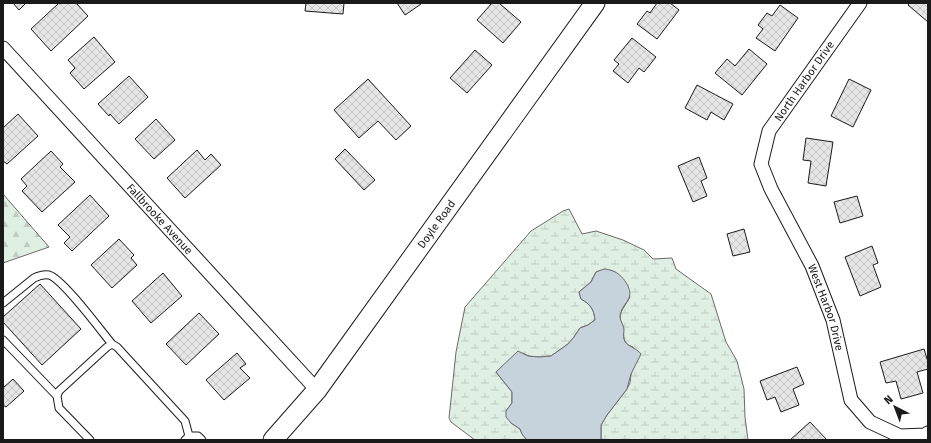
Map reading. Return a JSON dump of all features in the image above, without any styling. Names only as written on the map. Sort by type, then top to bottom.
[{"type":"main road","name":"Doyle Road","points":[[273,440],[317,390],[595,3]]},
{"type":"street","name":"North Harbor Drive","points":[[761,164],[769,130],[860,3]]},
{"type":"street","name":"Fallbrooke Avenue","points":[[3,48],[317,390]]},
{"type":"street","name":"West Harbor Drive","points":[[761,164],[771,189],[812,266],[833,320],[851,400],[870,422],[900,436],[925,435],[928,433]]},
{"type":"lane","points":[[3,303],[39,275],[49,275],[57,280],[112,344],[117,347],[185,421],[188,439],[198,436],[202,440]]},
{"type":"lane","points":[[3,340],[57,396]]},
{"type":"lane","points":[[90,440],[59,408],[57,396],[59,391],[112,344]]},
{"type":"green space","points":[[3,194],[49,247],[3,263]]},
{"type":"green space","points":[[569,209],[582,234],[596,231],[623,240],[644,250],[653,259],[672,258],[676,269],[711,294],[726,342],[737,361],[744,389],[748,440],[601,440],[601,425],[627,389],[635,364],[633,347],[628,345],[624,340],[623,326],[620,319],[621,312],[630,297],[619,275],[610,270],[596,272],[591,282],[579,292],[581,299],[593,310],[595,320],[580,328],[568,344],[551,356],[528,356],[523,353],[496,372],[512,392],[512,403],[506,411],[511,423],[520,429],[527,440],[475,440],[451,422],[449,418],[456,352],[465,307],[531,231],[563,211]]},
{"type":"shaded area","points":[[604,269],[613,271],[620,275],[626,282],[630,294],[622,308],[620,319],[624,329],[625,341],[641,354],[631,374],[627,389],[601,425],[601,440],[527,440],[520,429],[511,423],[506,417],[506,411],[512,403],[512,392],[496,372],[518,351],[528,356],[551,356],[568,344],[580,328],[595,320],[593,310],[581,299],[579,292],[591,282],[596,272]]},
{"type":"building","points":[[13,3],[26,3],[19,10]]},
{"type":"building","points":[[59,3],[76,3],[88,16],[51,51],[31,29]]},
{"type":"building","points":[[306,3],[344,3],[343,14],[305,11]]},
{"type":"building","points":[[397,3],[420,3],[421,4],[405,15]]},
{"type":"building","points":[[492,3],[499,3],[521,22],[503,43],[477,20]]},
{"type":"building","points":[[657,3],[670,3],[679,10],[657,39],[637,24],[647,11],[650,13]]},
{"type":"building","points":[[910,3],[928,3],[928,22],[908,5]]},
{"type":"building","points":[[780,5],[798,18],[775,51],[756,38],[763,29],[758,25],[767,13],[772,16]]},
{"type":"building","points":[[94,37],[115,62],[84,89],[70,73],[75,68],[68,60]]},
{"type":"building","points":[[632,38],[656,57],[644,72],[639,68],[628,83],[613,71],[619,64],[614,60]]},
{"type":"building","points":[[749,49],[767,64],[742,95],[715,73],[727,59],[735,66]]},
{"type":"building","points":[[475,50],[492,65],[467,93],[450,78]]},
{"type":"building","points":[[129,76],[148,97],[119,124],[98,104]]},
{"type":"building","points":[[368,79],[411,126],[396,140],[378,121],[359,138],[334,110]]},
{"type":"building","points":[[849,79],[871,90],[853,127],[831,116]]},
{"type":"building","points":[[697,85],[733,104],[724,120],[711,112],[707,120],[685,108]]},
{"type":"building","points":[[18,114],[38,136],[7,164],[3,161],[3,128]]},
{"type":"building","points":[[156,119],[175,140],[154,159],[135,139]]},
{"type":"building","points":[[806,138],[833,142],[826,186],[808,183],[811,161],[803,160]]},
{"type":"building","points":[[345,149],[375,180],[364,190],[335,159]]},
{"type":"building","points":[[197,150],[205,160],[211,154],[221,165],[185,198],[167,178]]},
{"type":"building","points":[[51,151],[63,164],[60,167],[75,182],[42,212],[22,191],[27,186],[21,179]]},
{"type":"building","points":[[699,157],[707,178],[701,181],[707,196],[693,202],[678,166]]},
{"type":"building","points":[[90,195],[109,216],[72,251],[64,243],[70,237],[58,225]]},
{"type":"building","points":[[857,196],[863,216],[840,223],[834,202]]},
{"type":"building","points":[[744,229],[750,252],[733,256],[727,234]]},
{"type":"building","points":[[119,239],[134,255],[131,258],[137,265],[112,288],[91,265]]},
{"type":"building","points":[[872,246],[878,263],[873,265],[881,287],[860,296],[845,257]]},
{"type":"building","points":[[163,273],[182,296],[151,323],[132,301]]},
{"type":"building","points":[[40,284],[81,329],[42,365],[3,322],[3,317]]},
{"type":"building","points":[[199,313],[219,334],[186,365],[166,344]]},
{"type":"building","points":[[924,349],[928,362],[928,369],[917,372],[923,393],[901,399],[896,381],[886,383],[880,362]]},
{"type":"building","points":[[237,353],[246,364],[240,368],[250,378],[224,400],[206,380]]},
{"type":"building","points":[[797,367],[804,384],[793,389],[799,405],[781,412],[775,397],[767,400],[760,381]]},
{"type":"building","points":[[13,379],[24,391],[6,407],[3,405],[3,388]]},
{"type":"building","points":[[810,422],[827,440],[790,440]]}]
